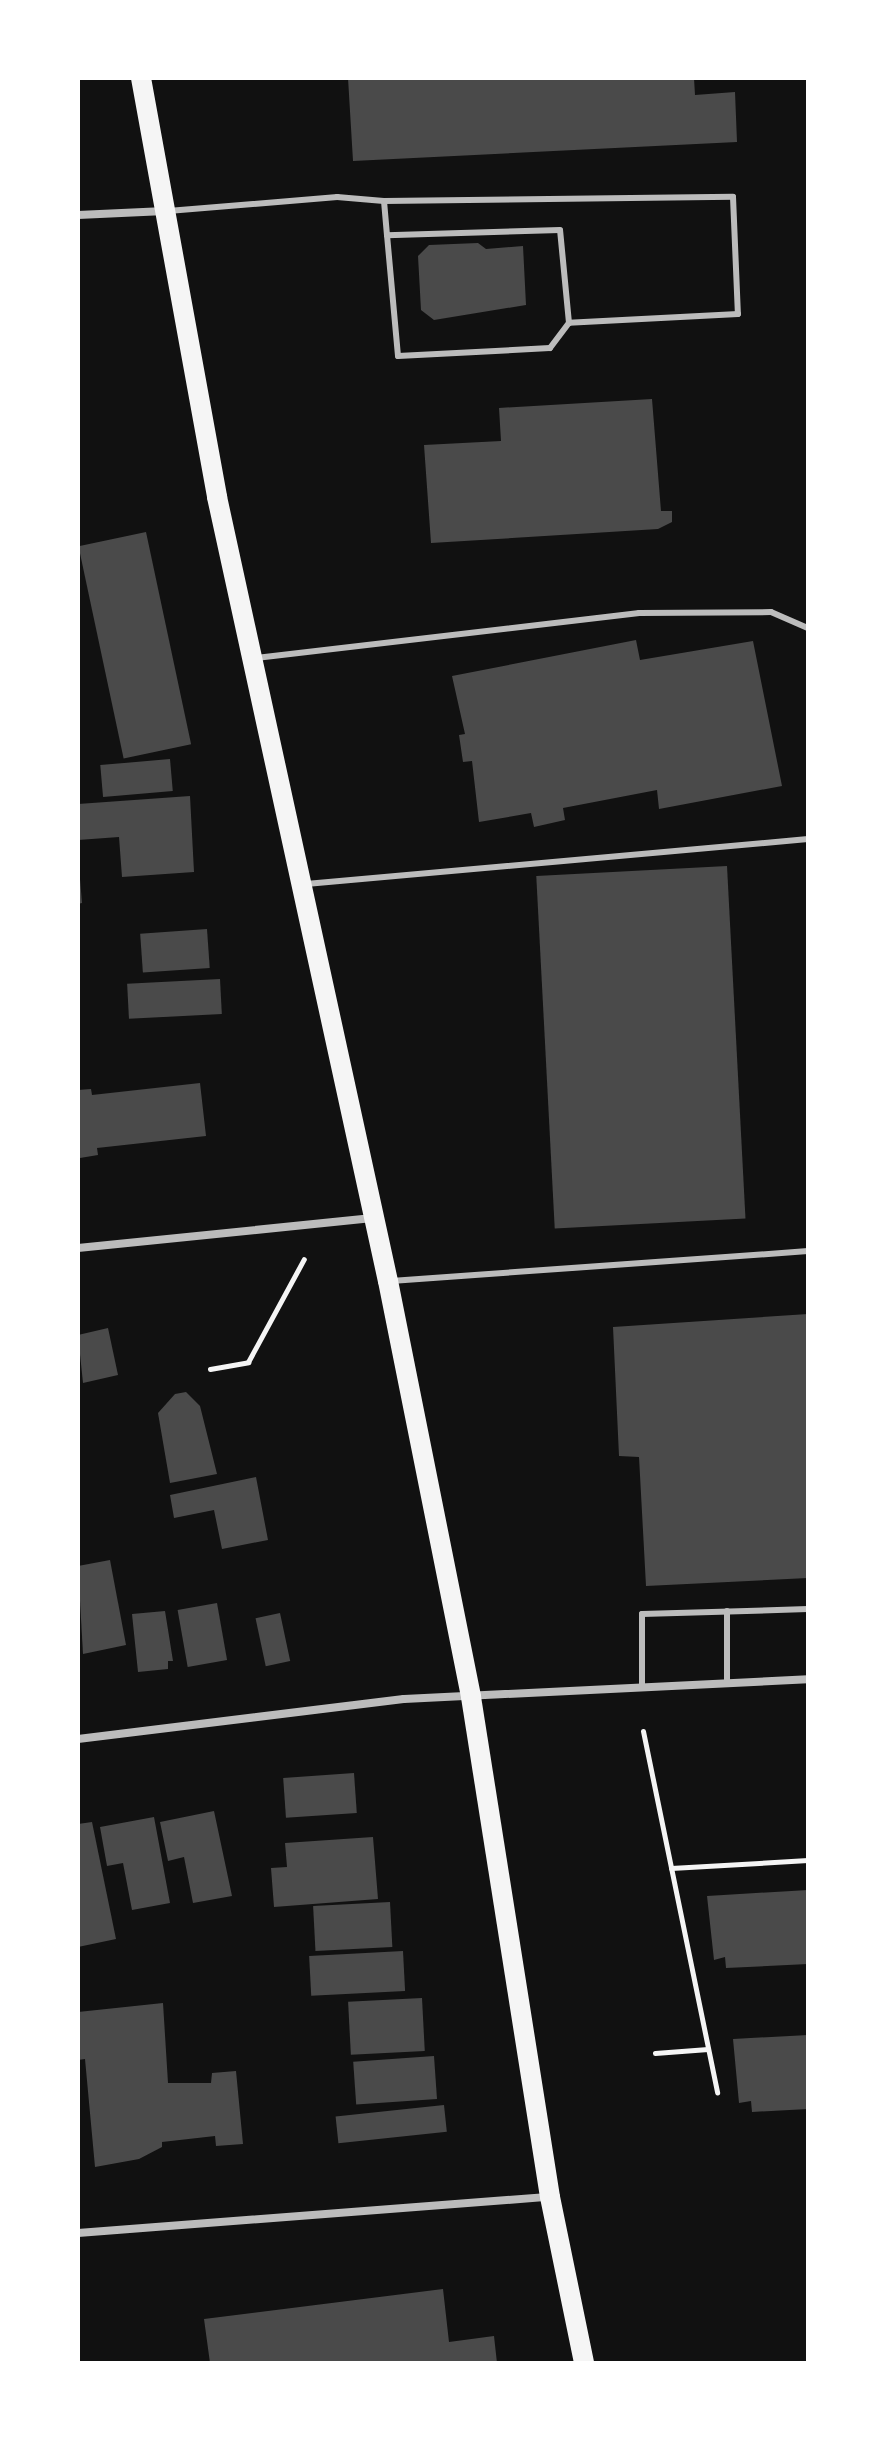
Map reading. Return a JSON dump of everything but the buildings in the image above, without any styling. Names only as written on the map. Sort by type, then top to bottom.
[{"type":"main road","points":[[141,78],[168,211],[217,497],[388,1281],[471,1697],[550,2197],[584,2363]]},
{"type":"street","points":[[78,215],[168,211]]},
{"type":"street","points":[[78,1248],[372,1218]]},
{"type":"street","points":[[78,1739],[404,1699],[808,1679]]},
{"type":"street","points":[[78,2233],[550,2197]]},
{"type":"lane","points":[[168,211],[277,198],[384,201],[733,197],[738,314],[569,323]]},
{"type":"lane","points":[[384,201],[387,235],[398,356],[550,348],[569,323],[560,230],[387,235]]},
{"type":"lane","points":[[253,659],[639,613],[771,612],[808,628]]},
{"type":"lane","points":[[302,884],[808,839]]},
{"type":"lane","points":[[388,1281],[808,1251]]},
{"type":"lane","points":[[642,1685],[642,1614],[808,1609]]},
{"type":"lane","points":[[727,1611],[727,1682]]},
{"type":"path","points":[[210,1369],[248,1362],[304,1259]]},
{"type":"path","points":[[643,1731],[717,2093]]},
{"type":"path","points":[[671,1868],[808,1860]]},
{"type":"path","points":[[655,2053],[708,2049]]}]
